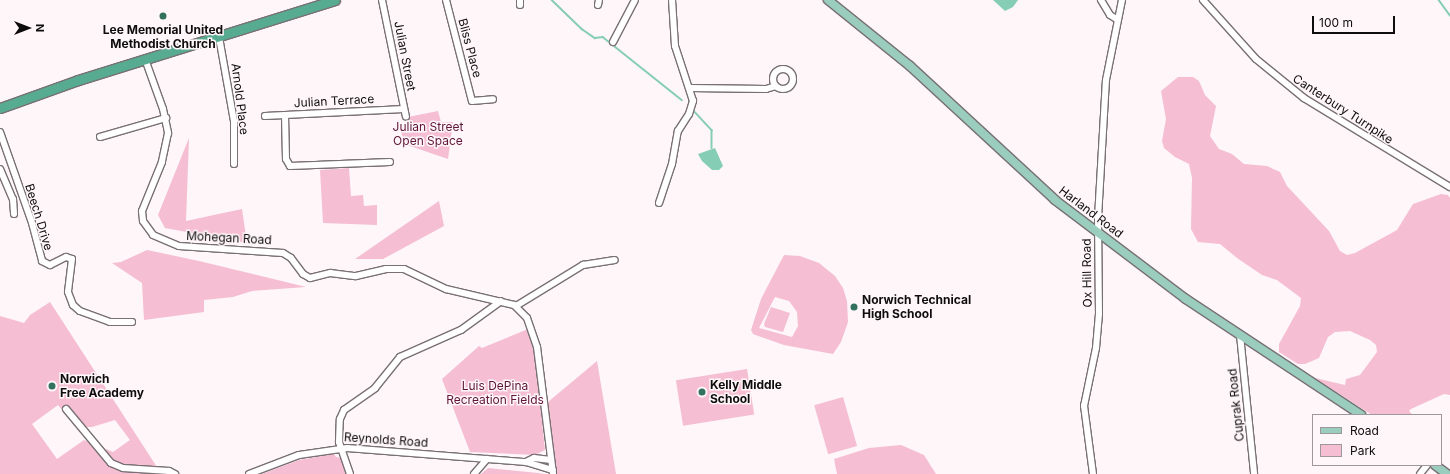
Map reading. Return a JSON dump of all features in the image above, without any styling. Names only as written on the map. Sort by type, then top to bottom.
[{"type":"highway","points":[[0,108],[72,82],[335,0]]},
{"type":"main road","name":"Harland Road","points":[[828,0],[910,66],[1035,184],[1186,299],[1360,414]]},
{"type":"main road","points":[[1436,466],[1447,474]]},
{"type":"street","name":"Julian Street","points":[[382,0],[406,117]]},
{"type":"street","name":"Bliss Place","points":[[446,0],[472,101],[493,99]]},
{"type":"street","points":[[613,42],[635,0]]},
{"type":"street","points":[[659,203],[672,164],[679,128],[691,110],[693,98],[675,46],[672,0]]},
{"type":"street","points":[[1101,0],[1110,15],[1118,20]]},
{"type":"street","name":"Ox Hill Road","points":[[1093,474],[1084,409],[1097,333],[1098,233],[1106,80],[1122,0]]},
{"type":"street","name":"Canterbury Turnpike","points":[[1203,0],[1256,59],[1304,98],[1450,187]]},
{"type":"street","name":"Arnold Place","points":[[219,37],[234,121],[234,164]]},
{"type":"street","name":"Mohegan Road","points":[[145,59],[166,118],[167,144],[142,214],[150,232],[161,240],[184,247],[283,253],[291,258],[303,274],[310,278],[330,273],[356,276],[386,269],[404,269],[446,289],[501,301],[516,306]]},
{"type":"street","points":[[690,88],[766,89],[776,86]]},
{"type":"street","name":"Julian Terrace","points":[[265,116],[404,109]]},
{"type":"street","points":[[285,115],[286,159],[290,166],[390,162]]},
{"type":"street","points":[[100,137],[166,118]]},
{"type":"street","name":"Beech Drive","points":[[0,132],[32,223],[42,261],[50,265],[66,257],[72,259],[68,288],[71,302],[77,309],[107,322],[132,322]]},
{"type":"street","points":[[0,169],[13,199],[14,214]]},
{"type":"street","points":[[553,472],[537,347],[527,318],[516,306],[583,265],[615,260]]},
{"type":"street","points":[[350,474],[340,448],[339,428],[342,413],[355,401],[375,388],[397,360],[461,330],[501,301]]},
{"type":"street","name":"Cuprak Road","points":[[1240,334],[1254,474]]},
{"type":"street","points":[[66,408],[111,463],[123,468],[169,471],[175,474]]},
{"type":"street","name":"Reynolds Road","points":[[249,474],[299,455],[340,448],[526,462],[553,472]]},
{"type":"street","name":"Reynolds Road","points":[[526,462],[534,458],[551,460]]},
{"type":"street","points":[[474,474],[487,459]]},
{"type":"street","points":[[1420,474],[1426,466]]},
{"type":"green space","points":[[1178,77],[1193,77],[1199,81],[1205,95],[1216,106],[1210,136],[1219,149],[1232,154],[1244,164],[1267,166],[1280,172],[1287,186],[1329,231],[1340,251],[1347,255],[1355,253],[1397,230],[1413,204],[1441,194],[1448,195],[1450,198],[1450,395],[1444,394],[1411,409],[1409,411],[1412,414],[1370,414],[1315,378],[1345,385],[1346,379],[1360,375],[1377,352],[1376,345],[1370,340],[1350,331],[1335,332],[1328,337],[1319,358],[1305,364],[1298,364],[1279,352],[1279,344],[1300,306],[1301,298],[1277,280],[1262,275],[1220,244],[1198,242],[1191,229],[1192,178],[1189,164],[1175,157],[1164,148],[1162,141],[1166,119],[1161,91]]},
{"type":"green space","name":"Julian Street Open Space","points":[[438,111],[441,122],[453,122],[448,159],[404,144],[401,131],[410,130],[408,117]]},
{"type":"green space","points":[[189,138],[186,221],[242,209],[247,243],[165,228],[158,215]]},
{"type":"green space","points":[[349,168],[351,196],[363,195],[364,206],[377,205],[377,225],[323,223],[320,170]]},
{"type":"green space","points":[[439,201],[444,226],[383,259],[355,259]]},
{"type":"green space","points":[[147,250],[306,287],[252,291],[233,297],[204,300],[204,312],[144,320],[142,283],[112,263],[121,262]]},
{"type":"green space","points":[[784,255],[800,256],[819,263],[835,276],[843,288],[847,301],[848,322],[841,342],[833,354],[784,345],[753,334],[751,330],[761,299]],"holes":[[[775,297],[789,301],[797,312],[798,326],[792,337],[759,328]]]},
{"type":"green space","name":"Norwich Free Academy","points":[[50,302],[161,474],[0,474],[0,316],[24,323],[30,315]],"holes":[[[58,405],[76,427],[92,427],[115,420],[130,440],[113,452],[84,440],[57,459],[32,424]]]},
{"type":"green space","points":[[771,307],[790,313],[783,332],[765,327],[764,324]]},
{"type":"green space","name":"Luis DePina Recreation Fields","points":[[528,329],[535,353],[545,450],[535,455],[470,452],[442,379],[479,346],[482,348]]},
{"type":"green space","points":[[597,361],[616,474],[557,474],[548,402]]},
{"type":"green space","points":[[747,369],[754,414],[683,426],[676,380]]},
{"type":"green space","points":[[843,397],[857,446],[828,454],[814,405]]},
{"type":"green space","points":[[901,445],[924,455],[936,474],[837,474],[834,459],[869,448]]},
{"type":"green space","points":[[334,454],[336,457],[343,458],[353,474],[262,474],[299,460]]},
{"type":"green space","points":[[488,468],[538,473],[544,474],[481,474]]},
{"type":"shaded area","points":[[993,0],[1018,0],[1013,7],[1005,11]]},
{"type":"shaded area","points":[[715,148],[723,166],[719,170],[712,170],[702,161],[698,154]]},
{"type":"waterway","points":[[552,0],[582,29],[595,38],[603,37],[682,100]]},
{"type":"waterway","points":[[1439,0],[1450,15]]},
{"type":"waterway","points":[[695,112],[712,130],[712,148]]},
{"type":"place","name":"Lee Memorial United Methodist Church","points":[[163,16]]},
{"type":"place","name":"Norwich Technical High School","points":[[854,307]]},
{"type":"place","name":"Norwich Free Academy","points":[[52,386]]},
{"type":"place","name":"Kelly Middle School","points":[[702,392]]}]
